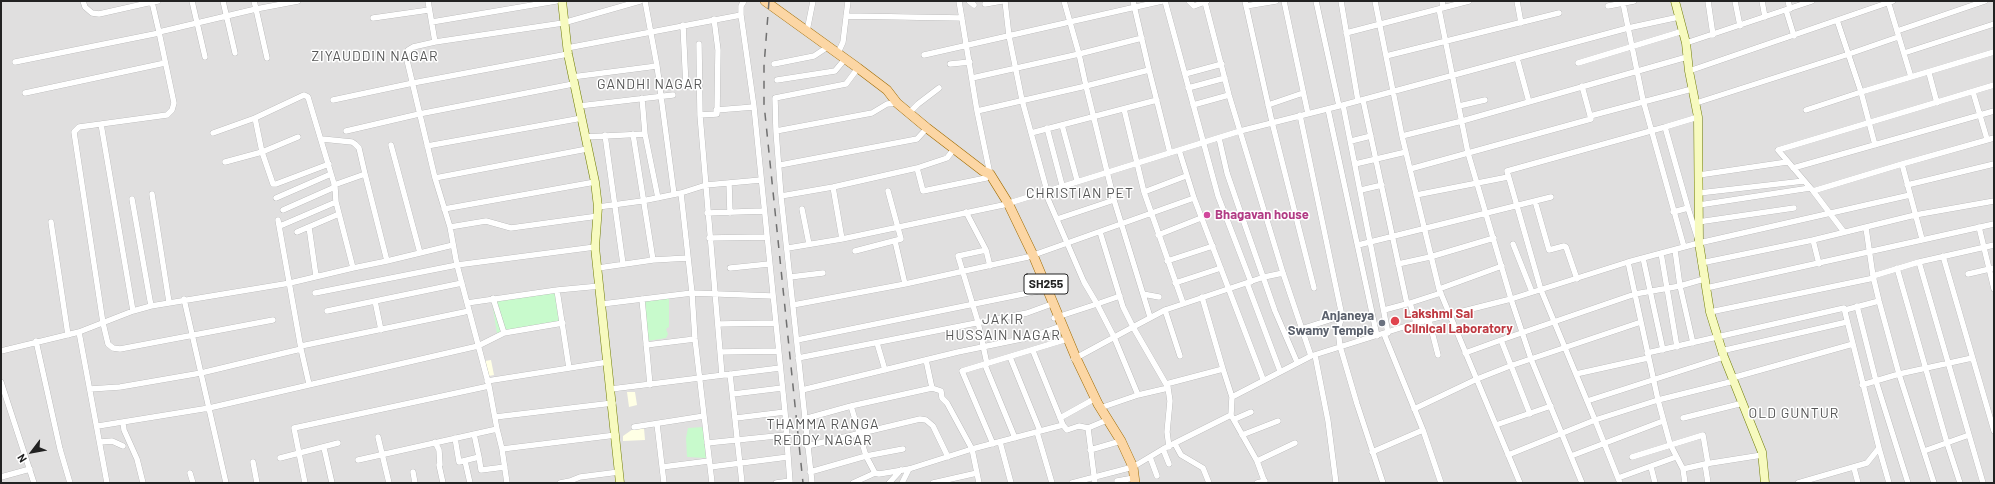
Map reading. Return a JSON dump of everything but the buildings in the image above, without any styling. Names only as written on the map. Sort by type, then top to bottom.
[{"type":"main road","name":"SH255","points":[[765,1],[829,46],[887,90],[897,103],[986,174],[1006,204],[1074,359]]},
{"type":"main road","name":"SH255","points":[[1030,256],[1049,305],[1056,317],[1058,327],[1064,340],[1096,403],[1121,441],[1133,467],[1135,481]]},
{"type":"street","points":[[83,1],[85,7],[92,13],[99,14],[155,2],[159,32],[174,103],[172,110],[167,115],[78,127],[74,132],[103,323],[108,344],[113,348],[120,349],[273,320]]},
{"type":"street","points":[[192,1],[205,57]]},
{"type":"street","points":[[223,1],[235,53]]},
{"type":"street","points":[[254,1],[267,58]]},
{"type":"street","points":[[15,62],[298,1]]},
{"type":"street","points":[[428,1],[435,42]]},
{"type":"street","points":[[432,22],[556,1]]},
{"type":"street","points":[[562,1],[567,51],[595,182],[598,206],[595,247],[613,403],[620,483]]},
{"type":"street","points":[[507,483],[502,449],[488,384],[457,265],[450,227],[435,178],[419,114],[406,56],[408,50],[435,42],[563,23],[640,1]]},
{"type":"street","points":[[645,1],[652,32],[674,194]]},
{"type":"street","points":[[744,1],[741,6],[741,15],[754,107],[763,211],[785,412],[790,482],[776,483]]},
{"type":"street","points":[[806,31],[813,1]]},
{"type":"street","points":[[778,80],[835,71],[842,56],[848,1]]},
{"type":"street","points":[[918,168],[923,191],[986,174],[968,46],[960,1]]},
{"type":"street","points":[[969,1],[974,5]]},
{"type":"street","points":[[985,4],[1004,1],[1009,36],[1022,100],[1046,191],[1088,289],[1114,337],[1138,395]]},
{"type":"street","points":[[1064,1],[1095,117],[1114,200],[1150,317]]},
{"type":"street","points":[[1133,1],[1170,153]]},
{"type":"street","points":[[924,55],[1162,1]]},
{"type":"street","points":[[1165,1],[1202,143],[1218,196],[1280,371]]},
{"type":"street","points":[[1189,1],[1194,6],[1206,1],[1229,94],[1240,131],[1283,273],[1313,356],[1328,422],[1336,483]]},
{"type":"street","points":[[1276,1],[1245,4],[1272,122],[1314,288]]},
{"type":"street","points":[[1284,1],[1308,114]]},
{"type":"street","points":[[1316,1],[1356,164],[1372,242],[1384,310],[1386,333],[1423,430],[1441,483]]},
{"type":"street","points":[[1341,1],[1346,33],[1361,100],[1371,136],[1398,264],[1408,303],[1416,324]]},
{"type":"street","points":[[1375,1],[1402,136],[1430,257],[1440,291],[1449,316],[1520,483]]},
{"type":"street","points":[[1442,1],[1441,8],[1446,43],[1468,154],[1511,299],[1531,359],[1552,406],[1561,433],[1582,483]]},
{"type":"street","points":[[1346,33],[1469,1]]},
{"type":"street","points":[[1516,1],[1521,23]]},
{"type":"street","points":[[1608,6],[1634,1]]},
{"type":"street","points":[[1675,1],[1686,43],[1689,71],[1698,117],[1699,243],[1710,312],[1722,354],[1743,403],[1762,455],[1765,483]]},
{"type":"street","points":[[1708,1],[1713,35]]},
{"type":"street","points":[[1735,1],[1740,26]]},
{"type":"street","points":[[1762,1],[1765,17]]},
{"type":"street","points":[[1788,1],[1788,10],[1794,36]]},
{"type":"street","points":[[1686,43],[1812,1]]},
{"type":"street","points":[[1696,103],[1849,54],[1985,1]]},
{"type":"street","points":[[1689,71],[1890,2],[1911,77]]},
{"type":"street","points":[[1623,3],[1643,100],[1684,247]]},
{"type":"street","points":[[373,18],[429,10]]},
{"type":"street","points":[[1386,56],[1446,43],[1558,13]]},
{"type":"street","points":[[333,100],[683,25],[741,15]]},
{"type":"street","points":[[846,16],[962,18]]},
{"type":"street","points":[[788,248],[842,239],[1006,204],[1077,180],[1136,164],[1272,122],[1341,106],[1628,28],[1679,17]]},
{"type":"street","points":[[700,115],[717,114],[718,50],[714,19]]},
{"type":"street","points":[[1837,20],[1861,92],[1875,145]]},
{"type":"street","points":[[1904,53],[1994,24]]},
{"type":"street","points":[[683,25],[686,87]]},
{"type":"street","points":[[1578,62],[1683,30]]},
{"type":"street","points":[[972,78],[1142,38]]},
{"type":"street","points":[[699,44],[700,115],[709,238],[722,375]]},
{"type":"street","points":[[774,64],[814,56],[829,46]]},
{"type":"street","points":[[1806,110],[1994,52]]},
{"type":"street","points":[[1402,136],[1462,121],[1687,57]]},
{"type":"street","points":[[1517,58],[1529,102]]},
{"type":"street","points":[[950,64],[970,62]]},
{"type":"street","points":[[25,93],[165,63]]},
{"type":"street","points":[[1184,74],[1222,64]]},
{"type":"street","points":[[346,131],[573,81],[657,66]]},
{"type":"street","points":[[812,483],[804,419],[788,248],[781,196],[775,98],[846,84],[858,68]]},
{"type":"street","points":[[977,111],[1149,70]]},
{"type":"street","points":[[1929,73],[1937,103]]},
{"type":"street","points":[[1188,88],[1225,78]]},
{"type":"street","points":[[1844,232],[1778,150],[1994,85]]},
{"type":"street","points":[[1410,169],[1591,119],[1582,86]]},
{"type":"street","points":[[909,113],[939,88]]},
{"type":"street","points":[[1590,116],[1643,100],[1692,89]]},
{"type":"street","points":[[1973,92],[1987,139]]},
{"type":"street","points":[[1268,105],[1303,93]]},
{"type":"street","points":[[1193,105],[1229,94]]},
{"type":"street","points":[[213,133],[255,118],[304,95],[308,97],[311,101],[332,174],[335,186],[336,202],[353,268]]},
{"type":"street","points":[[579,106],[673,95]]},
{"type":"street","points":[[642,98],[645,134],[658,198]]},
{"type":"street","points":[[1031,133],[1157,100]]},
{"type":"street","points":[[1459,106],[1485,100]]},
{"type":"street","points":[[776,132],[872,113],[887,104],[897,103]]},
{"type":"street","points":[[716,110],[754,107]]},
{"type":"street","points":[[1124,109],[1136,164],[1150,213],[1183,303]]},
{"type":"street","points":[[1328,109],[1377,336]]},
{"type":"street","points":[[1793,168],[1994,111]]},
{"type":"street","points":[[1300,115],[1342,316],[1338,326],[1340,346],[1372,452],[1383,483]]},
{"type":"street","points":[[1676,457],[1619,480],[1541,290],[1507,171],[1698,117]]},
{"type":"street","points":[[255,118],[262,152],[271,182],[276,184],[328,164]]},
{"type":"street","points":[[427,146],[582,118]]},
{"type":"street","points":[[101,124],[133,311]]},
{"type":"street","points":[[1062,125],[1077,180]]},
{"type":"street","points":[[1665,127],[1699,243]]},
{"type":"street","points":[[780,166],[917,139],[927,128]]},
{"type":"street","points":[[1048,128],[1062,185]]},
{"type":"street","points":[[633,134],[642,201],[653,260]]},
{"type":"street","points":[[585,137],[645,134]]},
{"type":"street","points":[[605,135],[616,204],[623,264]]},
{"type":"street","points":[[1351,141],[1371,136]]},
{"type":"street","points":[[225,162],[262,152],[298,137]]},
{"type":"street","points":[[1218,138],[1227,173],[1285,334],[1297,362]]},
{"type":"street","points":[[1699,205],[1811,190],[1994,138]]},
{"type":"street","points":[[322,139],[352,142],[359,148],[387,261]]},
{"type":"street","points":[[391,145],[420,254]]},
{"type":"street","points":[[435,178],[587,149]]},
{"type":"street","points":[[781,196],[833,187],[918,168],[947,158],[954,149]]},
{"type":"street","points":[[1178,150],[1201,218],[1264,379]]},
{"type":"street","points":[[1356,164],[1406,152]]},
{"type":"street","points":[[1699,175],[1787,162]]},
{"type":"street","points":[[1902,164],[1922,239]]},
{"type":"street","points":[[1907,184],[1994,164]]},
{"type":"street","points":[[276,198],[332,174]]},
{"type":"street","points":[[283,210],[365,174]]},
{"type":"street","points":[[1144,192],[1186,176]]},
{"type":"street","points":[[1416,195],[1508,177]]},
{"type":"street","points":[[598,206],[658,198],[706,185],[761,180]]},
{"type":"street","points":[[1699,194],[1804,181]]},
{"type":"street","points":[[444,209],[595,182]]},
{"type":"street","points":[[729,183],[730,213]]},
{"type":"street","points":[[1361,190],[1382,186]]},
{"type":"street","points":[[833,187],[842,239]]},
{"type":"street","points":[[855,251],[902,240],[888,191]]},
{"type":"street","points":[[681,193],[692,293],[695,339],[712,483]]},
{"type":"street","points":[[152,194],[169,302]]},
{"type":"street","points":[[1232,397],[1297,362],[1340,346],[1429,320],[1511,299],[1661,253],[1910,195]]},
{"type":"street","points":[[1358,245],[1551,196]]},
{"type":"street","points":[[793,305],[905,284],[1030,256],[1194,198]]},
{"type":"street","points":[[132,199],[150,306]]},
{"type":"street","points":[[1057,219],[1114,200]]},
{"type":"street","points":[[1701,263],[1813,240],[1915,215],[1994,200]]},
{"type":"street","points":[[1535,201],[1549,250],[1564,246],[1566,247],[1577,279]]},
{"type":"street","points":[[309,384],[301,348],[279,223],[336,202]]},
{"type":"street","points":[[1673,212],[1688,208]]},
{"type":"street","points":[[1698,222],[1794,208]]},
{"type":"street","points":[[802,209],[809,244]]},
{"type":"street","points":[[707,213],[763,211]]},
{"type":"street","points":[[966,212],[986,250],[990,266]]},
{"type":"street","points":[[297,232],[339,214]]},
{"type":"street","points":[[450,227],[486,221],[511,228],[598,216]]},
{"type":"street","points":[[1158,235],[1201,218]]},
{"type":"street","points":[[51,222],[68,335]]},
{"type":"street","points":[[1706,288],[1994,224]]},
{"type":"street","points":[[309,227],[316,276]]},
{"type":"street","points":[[1979,227],[1983,247],[1991,268],[1994,289]]},
{"type":"street","points":[[1866,228],[1869,252],[1879,301],[1934,483]]},
{"type":"street","points":[[1100,232],[1120,296],[1133,327],[1167,386],[1170,401],[1166,448],[1169,464]]},
{"type":"street","points":[[709,238],[766,237]]},
{"type":"street","points":[[1398,264],[1430,257],[1494,238]]},
{"type":"street","points":[[1813,240],[1819,264]]},
{"type":"street","points":[[895,241],[905,284]]},
{"type":"street","points":[[1513,244],[1532,292]]},
{"type":"street","points":[[1,351],[36,341],[79,332],[150,306],[184,299],[290,283],[420,254],[453,245]]},
{"type":"street","points":[[1710,312],[1874,277],[1897,268],[1919,262],[1994,245]]},
{"type":"street","points":[[1167,261],[1213,246]]},
{"type":"street","points":[[315,293],[457,265],[595,247]]},
{"type":"street","points":[[986,250],[958,256],[978,322],[986,366],[1015,438]]},
{"type":"street","points":[[1675,250],[1680,286],[1693,343]]},
{"type":"street","points":[[1661,253],[1677,347]]},
{"type":"street","points":[[1943,256],[1994,432]]},
{"type":"street","points":[[598,268],[653,260],[688,258]]},
{"type":"street","points":[[1643,258],[1663,350]]},
{"type":"street","points":[[1628,262],[1647,356],[1663,421],[1670,444],[1683,469],[1685,483]]},
{"type":"street","points":[[1919,262],[1983,483]]},
{"type":"street","points":[[730,268],[769,264]]},
{"type":"street","points":[[1384,310],[1408,303],[1502,266]]},
{"type":"street","points":[[1175,283],[1221,268]]},
{"type":"street","points":[[1897,268],[1947,444],[1960,483]]},
{"type":"street","points":[[1968,274],[1991,268]]},
{"type":"street","points":[[790,277],[823,273]]},
{"type":"street","points":[[1074,359],[1165,310],[1264,277],[1283,273]]},
{"type":"street","points":[[1465,353],[1635,294],[1680,286],[1704,279]]},
{"type":"street","points":[[327,312],[462,282]]},
{"type":"street","points":[[467,303],[492,298],[600,286]]},
{"type":"street","points":[[557,290],[569,368]]},
{"type":"street","points":[[796,340],[1043,290]]},
{"type":"street","points":[[602,304],[692,293],[772,296]]},
{"type":"street","points":[[1143,294],[1158,297]]},
{"type":"street","points":[[1056,317],[1120,296]]},
{"type":"street","points":[[1202,297],[1232,397],[1233,417],[1256,460],[1265,482],[1257,483]]},
{"type":"street","points":[[492,298],[504,333]]},
{"type":"street","points":[[184,299],[226,483]]},
{"type":"street","points":[[642,299],[650,385]]},
{"type":"street","points":[[375,301],[381,330]]},
{"type":"street","points":[[1576,374],[1716,337],[1844,308],[1845,310],[1879,301]]},
{"type":"street","points":[[798,358],[1027,313],[1049,305]]},
{"type":"street","points":[[1857,306],[1876,380],[1908,483]]},
{"type":"street","points":[[1165,310],[1180,356]]},
{"type":"street","points":[[1845,310],[1862,385],[1889,483]]},
{"type":"street","points":[[90,389],[120,387],[201,373],[301,348],[469,311]]},
{"type":"street","points":[[1285,334],[1342,316]]},
{"type":"street","points":[[1429,320],[1438,355]]},
{"type":"street","points":[[1414,409],[1477,379],[1510,366],[1565,349],[1641,322]]},
{"type":"street","points":[[1587,401],[1653,380],[1722,354],[1847,322]]},
{"type":"street","points":[[98,426],[209,408],[478,346],[504,333],[563,323]]},
{"type":"street","points":[[718,324],[775,323]]},
{"type":"street","points":[[802,390],[926,360],[1031,337],[1058,327]]},
{"type":"street","points":[[79,332],[98,426],[107,483]]},
{"type":"street","points":[[646,345],[695,339]]},
{"type":"street","points":[[993,444],[963,376],[963,371],[986,366],[1064,340]]},
{"type":"street","points":[[1501,340],[1530,414]]},
{"type":"street","points":[[36,341],[60,449],[70,483]]},
{"type":"street","points":[[877,343],[885,370]]},
{"type":"street","points":[[1508,455],[1595,420],[1658,400],[1733,380],[1853,344]]},
{"type":"street","points":[[720,352],[778,351]]},
{"type":"street","points":[[1032,351],[1063,426],[1067,430],[1079,426],[1088,428],[1107,420]]},
{"type":"street","points":[[1010,357],[1039,432],[1052,483]]},
{"type":"street","points":[[1862,385],[1900,374],[1972,358]]},
{"type":"street","points":[[926,360],[932,388]]},
{"type":"street","points":[[305,483],[294,428],[488,384],[608,362]]},
{"type":"street","points":[[611,389],[780,368]]},
{"type":"street","points":[[1060,418],[1096,403],[1138,395],[1223,369]]},
{"type":"street","points":[[730,374],[742,483]]},
{"type":"street","points":[[1,382],[34,483]]},
{"type":"street","points":[[733,394],[782,388]]},
{"type":"street","points":[[804,419],[851,406],[932,388],[940,390],[972,449],[979,483]]},
{"type":"street","points":[[495,417],[613,403]]},
{"type":"street","points":[[1683,418],[1743,403]]},
{"type":"street","points":[[851,406],[866,456],[875,473]]},
{"type":"street","points":[[1496,425],[1552,406]]},
{"type":"street","points":[[736,418],[785,412]]},
{"type":"street","points":[[1072,483],[1094,480],[1133,467],[1166,448],[1233,417],[1251,412]]},
{"type":"street","points":[[634,427],[704,416]]},
{"type":"street","points":[[807,446],[858,432],[923,419],[936,431],[948,457]]},
{"type":"street","points":[[1242,435],[1278,421]]},
{"type":"street","points":[[1571,456],[1663,421]]},
{"type":"street","points":[[123,422],[124,430],[133,450],[143,483]]},
{"type":"street","points":[[657,424],[664,483]]},
{"type":"street","points":[[853,483],[875,473],[879,474],[905,470],[972,449],[1063,426]]},
{"type":"street","points":[[1088,428],[1094,480]]},
{"type":"street","points":[[358,460],[497,429]]},
{"type":"street","points":[[1372,452],[1423,430]]},
{"type":"street","points":[[474,434],[481,470],[504,467]]},
{"type":"street","points":[[502,449],[616,435]]},
{"type":"street","points":[[707,443],[786,435]]},
{"type":"street","points":[[1632,457],[1702,435],[1707,464],[1708,483]]},
{"type":"street","points":[[1924,451],[1969,435]]},
{"type":"street","points":[[378,437],[389,483]]},
{"type":"street","points":[[455,438],[460,462],[479,457]]},
{"type":"street","points":[[100,442],[112,441],[123,446]]},
{"type":"street","points":[[1090,450],[1121,441]]},
{"type":"street","points":[[435,442],[439,450],[443,483]]},
{"type":"street","points":[[1000,442],[1011,483]]},
{"type":"street","points":[[280,458],[324,448],[338,443]]},
{"type":"street","points":[[1256,460],[1295,443]]},
{"type":"street","points":[[1175,444],[1181,455],[1203,468],[1209,483]]},
{"type":"street","points":[[324,448],[332,482],[325,483]]},
{"type":"street","points":[[1798,483],[1854,468],[1869,462],[1879,448]]},
{"type":"street","points":[[810,472],[866,456],[903,449]]},
{"type":"street","points":[[1683,469],[1762,455]]},
{"type":"street","points":[[662,467],[788,457]]},
{"type":"street","points":[[1150,457],[1157,476]]},
{"type":"street","points":[[465,461],[470,483]]},
{"type":"street","points":[[253,462],[257,483]]},
{"type":"street","points":[[1651,466],[1656,483]]},
{"type":"street","points":[[1854,468],[1858,483]]},
{"type":"street","points":[[1,478],[30,469]]},
{"type":"street","points":[[889,483],[905,470]]},
{"type":"street","points":[[902,483],[905,470]]},
{"type":"street","points":[[413,472],[415,483]]},
{"type":"street","points":[[560,483],[570,482],[580,477],[619,472]]},
{"type":"street","points":[[933,483],[977,472]]},
{"type":"street","points":[[190,473],[193,483]]},
{"type":"street","points":[[1117,481],[1135,481]]},
{"type":"shaded area","points":[[1,1],[1994,1],[1994,483],[1,483]]},
{"type":"shaded area","points":[[491,360],[494,375],[489,376],[485,361]]},
{"type":"shaded area","points":[[627,392],[635,392],[637,405],[629,407]]},
{"type":"shaded area","points":[[644,428],[645,440],[623,441],[623,436],[633,429]]},
{"type":"green space","points":[[556,291],[559,323],[497,334],[492,302]]},
{"type":"green space","points":[[669,298],[669,327],[666,329],[668,334],[666,338],[648,341],[645,301]]},
{"type":"green space","points":[[703,427],[706,458],[687,457],[686,438],[688,428]]},
{"type":"railway","points":[[769,1],[764,66],[764,104],[803,483]]},
{"type":"place","name":"Bhagavan house","points":[[1207,215]]},
{"type":"place","name":"Lakshmi Sai Clinical Laboratory","points":[[1395,321]]},
{"type":"place","name":"Anjaneya Swamy Temple","points":[[1382,323]]},
{"type":"district","name":"ZIYAUDDIN NAGAR","points":[[375,56]]},
{"type":"district","name":"GANDHI NAGAR","points":[[650,84]]},
{"type":"district","name":"CHRISTIAN PET","points":[[1080,193]]},
{"type":"district","name":"JAKIR HUSSAIN NAGAR","points":[[1003,328]]},
{"type":"district","name":"OLD GUNTUR","points":[[1794,413]]},
{"type":"district","name":"THAMMA RANGA REDDY NAGAR","points":[[823,432]]}]
